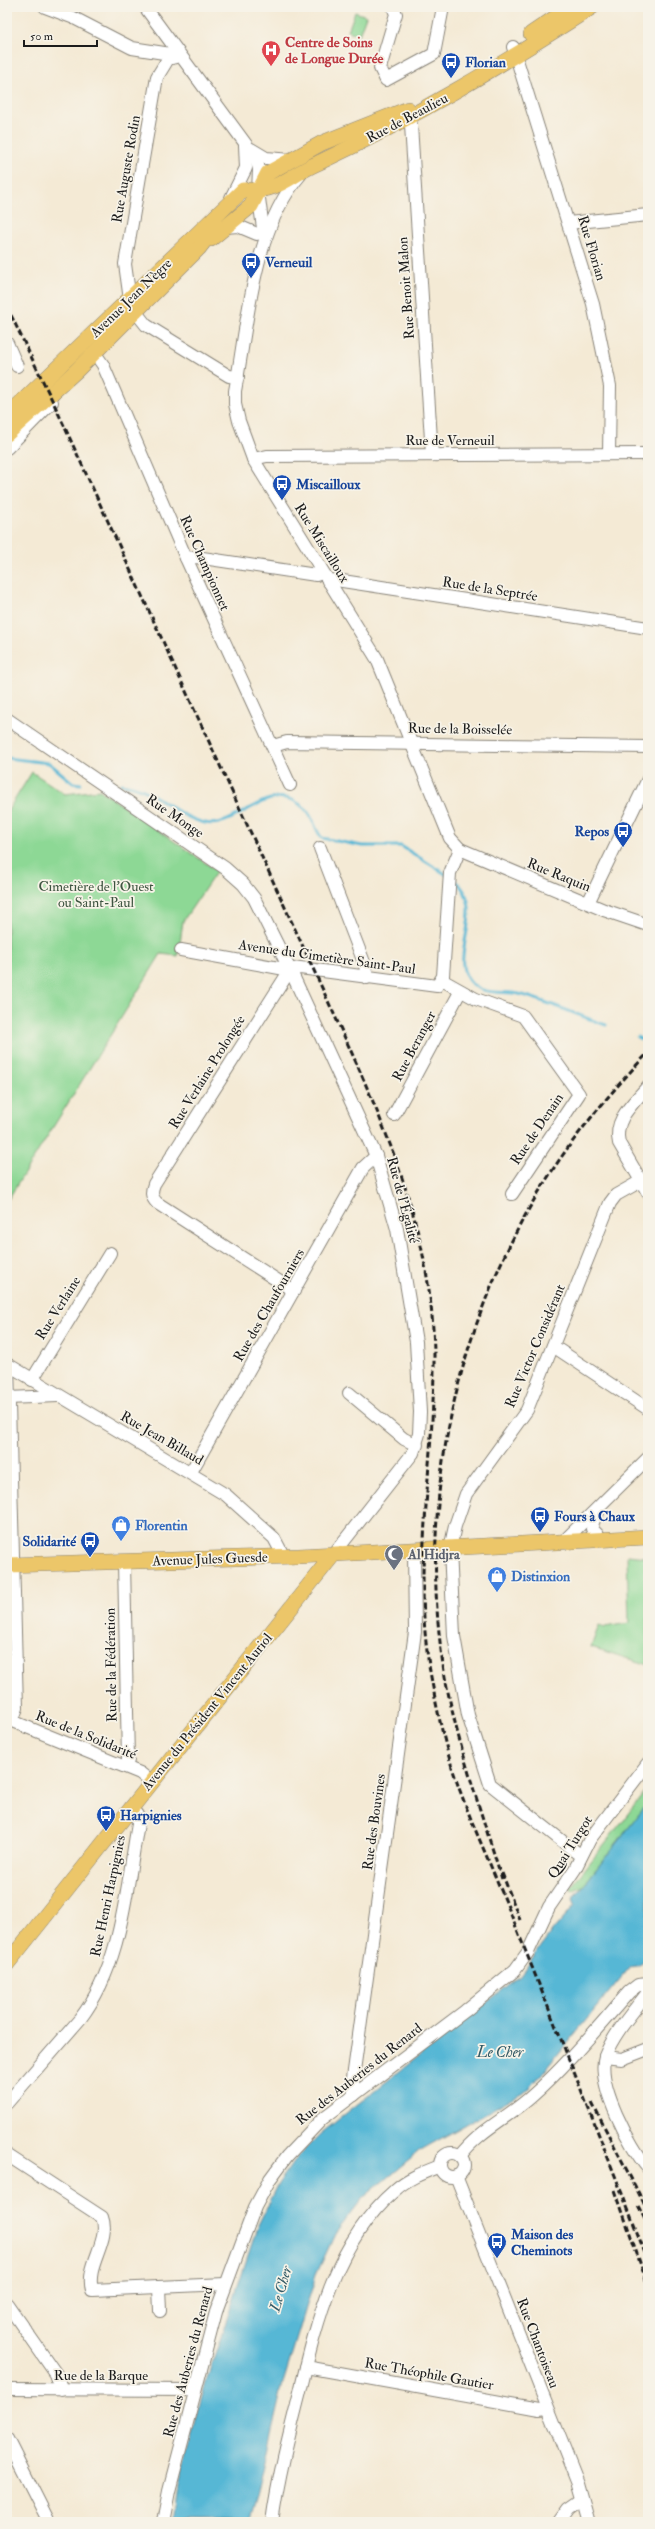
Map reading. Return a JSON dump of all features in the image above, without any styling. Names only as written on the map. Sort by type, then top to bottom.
[{"type":"main road","name":"Rue de Beaulieu","points":[[514,51],[571,7]]},
{"type":"main road","name":"Rue de Beaulieu","points":[[258,191],[277,187],[307,167],[405,114],[592,7]]},
{"type":"main road","name":"Rue de Beaulieu","points":[[258,191],[268,173],[322,143],[405,114]]},
{"type":"main road","points":[[258,191],[291,169],[405,114]]},
{"type":"main road","name":"Avenue Jean Nègre","points":[[7,434],[76,371],[94,352],[132,305],[229,202],[243,190],[258,191]]},
{"type":"main road","name":"Avenue Jean Nègre","points":[[199,248],[214,228],[243,199],[258,191]]},
{"type":"main road","name":"Avenue Jean Nègre","points":[[7,416],[132,305],[251,206],[258,191]]},
{"type":"main road","name":"Avenue Jules Guesde","points":[[10,1565],[333,1555],[450,1549],[564,1540],[648,1537]]},
{"type":"main road","name":"Avenue du Président Vincent Auriol","points":[[7,1964],[333,1555]]},
{"type":"street","points":[[45,7],[74,18],[132,48],[180,56]]},
{"type":"street","points":[[145,7],[256,158],[259,169],[258,191],[264,226],[261,256]]},
{"type":"street","points":[[393,7],[396,14],[380,68],[386,80],[434,54],[443,7]]},
{"type":"street","points":[[132,48],[154,47],[168,39]]},
{"type":"street","name":"Rue Florian","points":[[514,51],[588,286],[610,386],[609,454]]},
{"type":"street","name":"Rue Auguste Rodin","points":[[132,305],[125,264],[157,77],[168,60],[180,56]]},
{"type":"street","name":"Rue Benoit Malon","points":[[405,114],[432,455]]},
{"type":"street","points":[[245,145],[266,158],[292,160]]},
{"type":"street","points":[[229,202],[246,168],[245,145]]},
{"type":"street","points":[[262,235],[277,208],[307,167]]},
{"type":"street","points":[[258,191],[267,203],[268,210],[262,235],[261,256]]},
{"type":"street","points":[[568,223],[648,215]]},
{"type":"street","points":[[225,227],[238,226],[262,235]]},
{"type":"street","name":"Rue Miscailloux","points":[[261,256],[238,377],[235,404],[253,459],[377,659],[410,744],[450,838],[460,849]]},
{"type":"street","points":[[132,305],[146,325],[229,376],[238,377]]},
{"type":"street","points":[[7,343],[17,366]]},
{"type":"street","name":"Rue Championnet","points":[[94,352],[103,365],[186,558],[290,785]]},
{"type":"street","points":[[7,448],[62,392],[76,371]]},
{"type":"street","name":"Rue de Verneuil","points":[[253,459],[267,456],[648,454]]},
{"type":"street","name":"Rue de la Septrée","points":[[186,558],[196,557],[316,575],[336,580],[648,628]]},
{"type":"street","name":"Rue Monge","points":[[7,719],[230,872],[254,898],[290,970]]},
{"type":"street","name":"Rue de la Boisselée","points":[[273,746],[287,742],[648,747]]},
{"type":"street","points":[[588,903],[648,779]]},
{"type":"street","points":[[320,848],[365,964],[367,978]]},
{"type":"street","points":[[442,980],[449,876],[460,849]]},
{"type":"street","name":"Rue Raquin","points":[[460,849],[588,903],[648,925]]},
{"type":"street","name":"Avenue du Cimetière Saint-Paul","points":[[181,950],[290,970],[300,968],[432,986],[437,986],[442,980]]},
{"type":"street","name":"Rue de l'Égalité","points":[[290,970],[376,1156],[397,1229],[410,1298],[420,1383],[419,1434],[415,1449]]},
{"type":"street","name":"Rue Verlaine Prolongée","points":[[290,970],[154,1184],[152,1192],[153,1198],[157,1203],[294,1291]]},
{"type":"street","name":"Rue de Denain","points":[[442,980],[460,992],[523,1016],[579,1094],[512,1194]]},
{"type":"street","name":"Rue Beranger","points":[[394,1115],[460,992]]},
{"type":"street","points":[[648,1086],[618,1124],[617,1134],[619,1143],[648,1193]]},
{"type":"street","name":"Rue des Chaufourniers","points":[[191,1472],[363,1168],[376,1156]]},
{"type":"street","name":"Rue Victor Considérant","points":[[580,1856],[490,1784],[468,1715],[454,1636],[450,1549],[457,1519],[466,1494],[527,1410],[610,1203],[616,1195],[641,1181]]},
{"type":"street","name":"Rue Verlaine","points":[[32,1380],[110,1253]]},
{"type":"street","points":[[553,1346],[648,1409]]},
{"type":"street","points":[[7,1364],[10,1565],[17,1708],[9,1720]]},
{"type":"street","name":"Rue Jean Billaud","points":[[7,1364],[58,1396],[191,1472],[226,1494],[274,1538],[284,1557]]},
{"type":"street","points":[[333,1555],[415,1449],[348,1393]]},
{"type":"street","points":[[7,1398],[58,1396]]},
{"type":"street","points":[[564,1540],[606,1501],[648,1458]]},
{"type":"street","points":[[602,1539],[593,1532],[593,1522],[606,1501]]},
{"type":"street","name":"Rue des Bouvines","points":[[354,2096],[353,2078],[415,1632],[414,1551]]},
{"type":"street","name":"Rue de la Fédération","points":[[124,1562],[128,1760],[126,1768]]},
{"type":"street","name":"Rue de la Solidarité","points":[[9,1720],[140,1773],[151,1782]]},
{"type":"street","name":"Quai Turgot","points":[[528,1952],[549,1907],[574,1869],[590,1839],[648,1763]]},
{"type":"street","name":"Rue Henri Harpignies","points":[[7,2103],[91,2005],[107,1972],[117,1939],[138,1824],[137,1815],[131,1807]]},
{"type":"street","name":"Rue des Auberies du Renard","points":[[163,2522],[169,2491],[195,2390],[225,2284],[255,2207],[270,2179],[302,2138],[505,1979],[528,1952]]},
{"type":"street","points":[[460,2156],[474,2140],[520,2107],[543,2086],[629,1992],[638,1985],[648,1984]]},
{"type":"street","points":[[648,1992],[619,2032],[605,2057],[603,2072],[606,2085],[624,2133],[633,2150],[648,2168]]},
{"type":"street","points":[[605,2057],[622,2059],[648,2049]]},
{"type":"street","points":[[272,2522],[278,2481],[316,2326],[330,2286],[343,2258],[367,2221],[395,2190],[416,2176],[440,2166],[445,2156],[452,2153],[460,2156],[464,2162],[464,2169],[456,2176],[446,2175],[440,2166]]},
{"type":"street","points":[[7,2155],[102,2217],[104,2232],[89,2280],[92,2290],[225,2284]]},
{"type":"street","name":"Rue Chantoiseau","points":[[456,2176],[578,2483],[589,2522]]},
{"type":"street","points":[[159,2287],[160,2310]]},
{"type":"street","points":[[7,2304],[56,2374],[62,2390]]},
{"type":"street","name":"Rue Théophile Gautier","points":[[306,2367],[539,2409],[547,2408]]},
{"type":"street","name":"Rue de la Barque","points":[[7,2389],[195,2390]]},
{"type":"street","points":[[7,2439],[49,2522]]},
{"type":"street","points":[[559,2522],[569,2508],[582,2499]]},
{"type":"green space","points":[[355,12],[366,16],[359,35],[348,31]]},
{"type":"green space","name":"Cimetière de l’Ouest ou Saint-Paul","points":[[32,772],[65,794],[100,790],[217,871],[183,921],[178,956],[161,954],[7,1201],[7,812]]},
{"type":"green space","points":[[627,1555],[648,1557],[648,1665],[591,1647],[599,1625],[605,1627],[629,1623]]},
{"type":"green space","points":[[648,1788],[648,1803],[583,1886],[572,1891],[571,1887]]},
{"type":"water","name":"Le Cher","points":[[648,1803],[648,1955],[640,1965],[630,1967],[530,2088],[419,2151],[363,2198],[335,2234],[316,2275],[284,2380],[250,2522],[173,2522],[178,2487],[204,2388],[258,2225],[278,2184],[296,2158],[320,2134],[520,1976],[553,1930],[575,1905],[573,1899]]},
{"type":"waterway","points":[[7,758],[49,763],[73,783],[81,784]]},
{"type":"waterway","points":[[121,784],[144,790],[183,814],[205,823],[217,823],[229,819],[266,800],[279,798],[292,800],[308,812],[322,838],[362,846],[401,846],[447,875]]},
{"type":"waterway","points":[[453,879],[464,891],[468,904],[469,918],[463,961],[465,973],[472,984],[482,990],[514,993],[530,997],[606,1025]]},
{"type":"waterway","points":[[637,1037],[648,1043]]},
{"type":"railway","points":[[7,307],[55,406],[350,1049],[382,1123],[396,1160],[418,1235],[432,1312],[434,1353],[433,1394],[425,1515],[423,1596],[425,1637],[431,1677],[446,1747],[465,1804],[512,1917],[648,2261]]},
{"type":"railway","points":[[502,1879],[463,1754],[450,1703],[445,1677],[437,1608],[436,1539],[442,1470],[454,1401],[473,1334],[498,1269],[530,1207],[567,1149],[586,1124],[648,1053]]},
{"type":"railway","points":[[502,1873],[520,1920]]},
{"type":"railway","points":[[592,2103],[648,2211]]},
{"type":"railway","points":[[615,2190],[648,2286]]},
{"type":"railway","points":[[639,2206],[648,2223]]},
{"type":"place","name":"Centre de Soins de Longue Durée","points":[[271,67]]},
{"type":"place","name":"Florian","points":[[451,79]]},
{"type":"place","name":"Verneuil","points":[[251,279]]},
{"type":"place","name":"Miscailloux","points":[[282,501]]},
{"type":"place","name":"Repos","points":[[623,848]]},
{"type":"place","name":"Fours à Chaux","points":[[540,1533]]},
{"type":"place","name":"Florentin","points":[[121,1542]]},
{"type":"place","name":"Solidarité","points":[[90,1558]]},
{"type":"place","name":"Al Hidjra","points":[[394,1571]]},
{"type":"place","name":"Distinxion","points":[[497,1593]]},
{"type":"place","name":"Harpignies","points":[[106,1832]]},
{"type":"place","name":"Maison des Cheminots","points":[[497,2259]]}]
